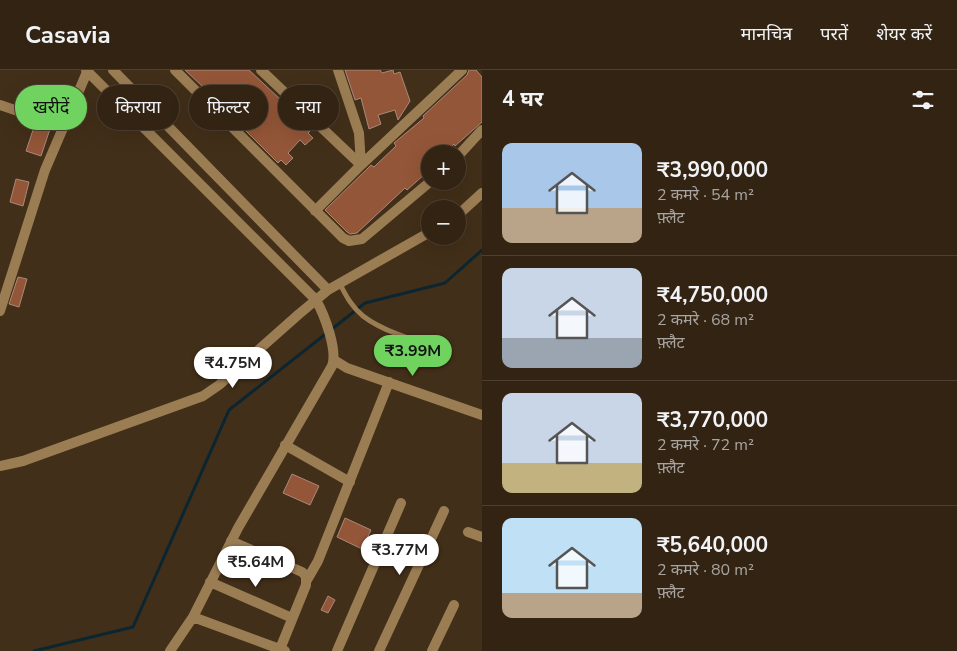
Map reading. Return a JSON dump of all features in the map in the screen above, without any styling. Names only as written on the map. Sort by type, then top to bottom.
[{"type":"street","points":[[113,70],[328,290]]},
{"type":"street","points":[[175,70],[315,211],[343,238],[349,241],[362,239],[421,190]]},
{"type":"street","points":[[261,70],[361,165]]},
{"type":"street","points":[[338,70],[359,132],[361,165]]},
{"type":"street","points":[[315,211],[462,70]]},
{"type":"street","points":[[80,85],[86,71],[316,300],[323,312],[333,349],[334,360],[231,540],[193,616],[170,651]]},
{"type":"street","points":[[0,105],[15,110]]},
{"type":"street","points":[[0,311],[4,285],[44,170],[60,130]]},
{"type":"street","points":[[466,147],[482,130]]},
{"type":"street","points":[[466,208],[482,193]]},
{"type":"street","points":[[0,466],[23,461],[203,396],[219,385],[328,290],[421,237]]},
{"type":"street","points":[[334,360],[347,368],[482,415]]},
{"type":"street","points":[[193,616],[282,650],[307,580],[318,561],[389,382]]},
{"type":"street","points":[[285,445],[350,482]]},
{"type":"street","points":[[336,651],[401,503]]},
{"type":"street","points":[[379,651],[444,511]]},
{"type":"street","points":[[468,532],[482,537]]},
{"type":"street","points":[[231,540],[302,572],[307,580]]},
{"type":"street","points":[[210,582],[292,618]]},
{"type":"street","points":[[432,651],[454,605]]},
{"type":"lane","points":[[340,284],[348,300],[363,316],[386,329],[439,348]]},
{"type":"building","points":[[185,70],[249,70],[265,85],[201,85]]},
{"type":"building","points":[[345,70],[380,70],[382,73],[393,70],[394,74],[400,72],[410,101],[398,120],[395,110],[378,115],[381,124],[369,129],[361,98],[355,100]]},
{"type":"building","points":[[469,70],[476,70],[482,77],[482,122],[456,145],[421,145],[421,177],[407,190],[405,188],[357,233],[350,234],[347,232],[325,210],[371,165],[374,167],[396,146],[394,143],[424,118],[423,116],[467,75]]},
{"type":"building","points":[[268,88],[278,97],[278,130],[311,130],[308,133],[313,138],[305,145],[300,140],[288,153],[293,158],[286,165],[281,160],[278,163],[245,130],[268,130]]},
{"type":"building","points":[[33,130],[50,130],[41,156],[26,151]]},
{"type":"building","points":[[16,179],[29,182],[23,206],[10,202]]},
{"type":"building","points":[[18,277],[27,279],[19,307],[9,304]]},
{"type":"building","points":[[292,474],[319,486],[310,505],[283,493]]},
{"type":"building","points":[[345,518],[371,530],[362,549],[337,537]]},
{"type":"building","points":[[328,596],[335,600],[328,613],[321,610]]},
{"type":"waterway","points":[[34,651],[133,627],[229,410],[365,303],[445,283],[482,250]]}]
